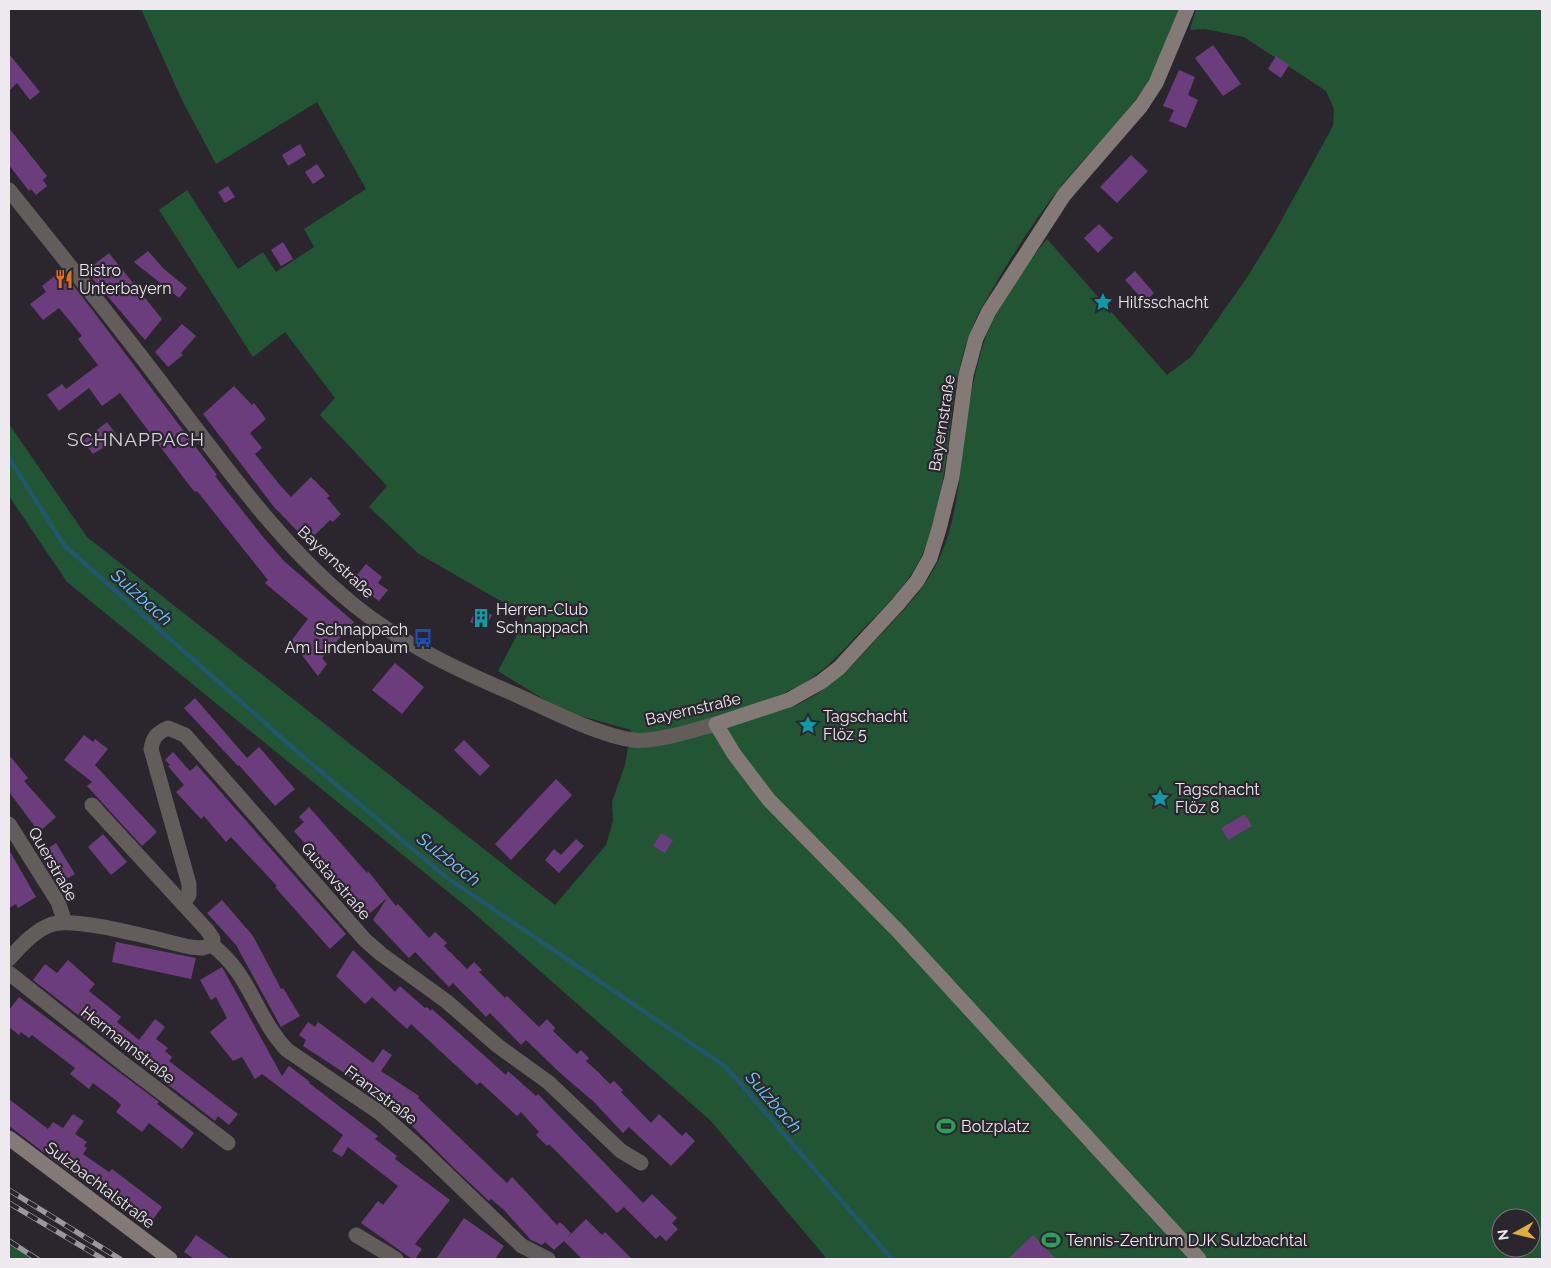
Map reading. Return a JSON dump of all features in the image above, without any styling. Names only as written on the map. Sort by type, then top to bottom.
[{"type":"street","name":"Bayernstraße","points":[[9,190],[122,331],[264,515],[325,580],[362,610],[430,656],[593,728],[634,740],[669,736],[716,724],[789,700],[821,682],[839,668],[898,604],[917,580],[930,558],[952,478],[966,375],[976,338],[989,311],[1064,195],[1141,106],[1156,83],[1187,9]]},
{"type":"street","points":[[716,724],[734,754],[769,800],[897,930],[1199,1259]]},
{"type":"street","name":"Gustavstraße","points":[[183,904],[189,895],[189,884],[151,750],[152,741],[158,733],[168,728],[185,735],[365,940],[446,1002],[498,1046],[548,1082],[621,1151],[641,1163]]},
{"type":"street","name":"Franzstraße","points":[[92,805],[183,904],[213,939],[212,945],[228,957],[237,968],[274,1037],[287,1050],[380,1113],[417,1145],[522,1246],[548,1259]]},
{"type":"street","name":"Querstraße","points":[[9,824],[58,902],[66,922]]},
{"type":"street","points":[[9,959],[37,933],[51,924],[66,922],[85,924],[190,947],[202,948],[212,945]]},
{"type":"street","name":"Hermannstraße","points":[[9,972],[120,1061],[228,1143]]},
{"type":"street","name":"Sulzbachtalstraße","points":[[9,1138],[170,1259]]},
{"type":"street","points":[[356,1235],[396,1259]]},
{"type":"green space","points":[[141,9],[1179,9],[1158,63],[1149,80],[1129,109],[1069,176],[1048,204],[1018,247],[982,307],[969,336],[960,367],[941,494],[933,525],[916,566],[895,596],[836,658],[808,681],[786,692],[792,707],[825,688],[853,664],[898,616],[931,575],[950,529],[958,492],[970,399],[984,342],[1011,288],[1047,239],[1167,375],[1191,357],[1246,279],[1275,232],[1333,126],[1334,109],[1326,91],[1244,37],[1205,29],[1190,30],[1196,9],[1542,9],[1542,1259],[827,1259],[711,1121],[468,908],[67,582],[9,496],[9,424],[87,537],[555,905],[606,845],[613,821],[612,802],[625,765],[631,730],[563,711],[498,671],[527,616],[419,554],[369,507],[387,486],[320,415],[335,398],[285,332],[253,357],[159,210],[187,190],[238,269],[263,252],[276,272],[314,247],[304,229],[366,189],[317,102],[216,164],[182,100]]},
{"type":"green space","points":[[9,1237],[37,1259],[9,1259]]},
{"type":"building","points":[[1213,45],[1241,84],[1223,96],[1195,58]]},
{"type":"building","points":[[9,54],[40,92],[30,100],[17,83],[9,91]]},
{"type":"building","points":[[1276,56],[1289,65],[1281,78],[1268,69]]},
{"type":"building","points":[[1179,70],[1195,77],[1188,95],[1198,100],[1186,128],[1169,121],[1174,110],[1163,106]]},
{"type":"building","points":[[9,128],[47,176],[43,180],[47,186],[36,195],[31,189],[29,191],[9,165]]},
{"type":"building","points":[[300,144],[306,155],[288,166],[282,155]]},
{"type":"building","points":[[1131,155],[1148,171],[1117,203],[1100,187]]},
{"type":"building","points":[[317,164],[325,176],[313,184],[305,172]]},
{"type":"building","points":[[228,186],[235,197],[225,203],[218,192]]},
{"type":"building","points":[[1099,224],[1113,238],[1098,253],[1084,238]]},
{"type":"building","points":[[283,242],[293,259],[281,266],[271,250]]},
{"type":"building","points":[[148,251],[164,269],[187,288],[179,298],[134,262]]},
{"type":"building","points":[[109,253],[162,319],[145,340],[86,271]]},
{"type":"building","points":[[62,270],[217,475],[215,476],[263,537],[284,561],[354,622],[322,658],[327,664],[318,676],[291,641],[308,619],[265,583],[268,580],[197,491],[195,492],[189,485],[120,393],[102,406],[89,388],[59,411],[47,395],[62,384],[66,389],[98,365],[78,339],[82,336],[59,308],[43,320],[30,304],[46,292],[42,286]]},
{"type":"building","points":[[1135,271],[1154,293],[1145,302],[1125,280]]},
{"type":"building","points":[[182,324],[196,336],[181,353],[183,355],[168,367],[155,352]]},
{"type":"building","points":[[234,386],[252,405],[254,403],[266,419],[250,433],[262,448],[255,454],[279,484],[291,497],[311,477],[330,496],[327,498],[341,514],[333,522],[330,520],[308,542],[274,507],[203,414]]},
{"type":"building","points":[[107,422],[119,438],[93,454],[83,441]]},
{"type":"building","points":[[366,564],[382,577],[378,583],[388,590],[379,601],[352,581]]},
{"type":"building","name":"Herren-Club Schnappach","points":[[477,607],[492,615],[485,629],[470,622]]},
{"type":"building","points":[[395,663],[424,687],[402,714],[372,690]]},
{"type":"building","points":[[195,698],[247,758],[259,747],[295,789],[275,806],[239,765],[184,708]]},
{"type":"building","points":[[84,735],[93,742],[95,739],[108,749],[95,765],[157,832],[142,846],[87,786],[92,782],[64,760]]},
{"type":"building","points":[[464,740],[490,766],[480,776],[454,750]]},
{"type":"building","points":[[173,752],[190,771],[197,765],[346,934],[330,949],[275,887],[277,886],[231,837],[226,842],[204,816],[201,819],[176,792],[184,785],[165,760]]},
{"type":"building","points":[[9,755],[28,778],[24,781],[56,817],[39,832],[9,792]]},
{"type":"building","points":[[556,779],[572,795],[511,860],[495,844]]},
{"type":"building","points":[[309,807],[367,873],[368,871],[396,906],[398,904],[429,938],[435,932],[447,943],[444,946],[467,969],[474,962],[482,970],[479,972],[505,998],[507,996],[539,1027],[547,1019],[555,1028],[553,1031],[577,1054],[581,1050],[589,1058],[586,1061],[610,1084],[614,1081],[623,1090],[621,1092],[651,1123],[659,1114],[682,1136],[686,1132],[695,1141],[671,1166],[629,1127],[623,1133],[594,1102],[526,1040],[521,1045],[490,1013],[486,1017],[453,983],[449,987],[415,952],[409,958],[373,920],[387,898],[368,915],[294,831],[304,822],[299,817]]},
{"type":"building","points":[[1245,814],[1252,826],[1228,840],[1221,828]]},
{"type":"building","points":[[661,833],[673,840],[665,853],[653,846]]},
{"type":"building","points":[[103,834],[127,862],[111,875],[88,847]]},
{"type":"building","points":[[576,839],[584,846],[559,873],[545,860],[554,849],[561,855]]},
{"type":"building","points":[[56,843],[75,874],[58,884],[39,854]]},
{"type":"building","points":[[9,850],[36,897],[18,908],[16,904],[9,908]]},
{"type":"building","points":[[222,900],[253,936],[281,989],[283,988],[300,1016],[281,1027],[236,945],[207,913]]},
{"type":"building","points":[[116,942],[196,958],[191,979],[112,962]]},
{"type":"building","points":[[353,950],[395,992],[400,986],[425,1008],[427,1007],[431,1011],[432,1009],[506,1075],[508,1071],[536,1096],[538,1094],[643,1203],[652,1194],[677,1218],[672,1223],[678,1229],[666,1241],[660,1235],[656,1239],[624,1207],[617,1213],[549,1144],[547,1146],[536,1135],[539,1132],[521,1112],[517,1116],[480,1082],[477,1085],[411,1024],[407,1029],[372,997],[365,1004],[336,976]]},
{"type":"building","points":[[68,960],[95,984],[89,991],[121,1017],[117,1022],[139,1040],[155,1019],[165,1027],[156,1039],[168,1048],[165,1051],[172,1057],[169,1061],[238,1114],[229,1125],[218,1116],[215,1121],[33,980],[45,964],[57,973]]},
{"type":"building","points":[[222,967],[282,1076],[289,1066],[378,1136],[375,1139],[397,1156],[395,1159],[450,1200],[415,1244],[422,1249],[415,1259],[412,1259],[361,1223],[378,1201],[383,1205],[398,1186],[348,1147],[342,1157],[332,1151],[343,1135],[262,1074],[255,1079],[242,1057],[233,1061],[210,1032],[227,1018],[216,997],[211,1000],[200,980]]},
{"type":"building","points":[[19,997],[159,1102],[157,1104],[194,1133],[182,1149],[149,1123],[142,1132],[116,1112],[121,1105],[117,1101],[93,1083],[89,1089],[70,1074],[75,1068],[32,1035],[29,1038],[21,1032],[19,1035],[9,1027],[9,1010]]},
{"type":"building","points":[[308,1022],[315,1027],[318,1022],[373,1063],[383,1049],[392,1055],[381,1071],[419,1096],[418,1098],[507,1183],[512,1177],[557,1225],[560,1222],[571,1233],[567,1238],[586,1219],[602,1235],[605,1232],[632,1259],[582,1259],[564,1241],[554,1250],[545,1242],[542,1245],[531,1240],[504,1210],[491,1199],[489,1201],[455,1169],[412,1126],[413,1124],[346,1074],[303,1046],[306,1040],[299,1035]]},
{"type":"building","points":[[9,1099],[48,1129],[53,1122],[63,1128],[73,1114],[84,1121],[75,1134],[87,1142],[84,1146],[87,1148],[83,1154],[109,1172],[112,1169],[162,1207],[149,1225],[67,1170],[9,1126]]},
{"type":"building","points":[[464,1218],[504,1246],[495,1259],[436,1259]]},
{"type":"building","points":[[196,1235],[230,1259],[194,1259],[184,1252]]},
{"type":"building","points":[[1033,1235],[1056,1259],[1008,1259]]},
{"type":"waterway","name":"Sulzbach","points":[[9,458],[64,545],[300,754],[446,877],[726,1067],[892,1259]]},
{"type":"railway","points":[[9,1190],[120,1259]]},
{"type":"railway","points":[[9,1203],[103,1259]]},
{"type":"railway","points":[[9,1241],[37,1259]]},
{"type":"place","name":"Bistro Unterbayern","points":[[64,279]]},
{"type":"place","name":"Hilfsschacht","points":[[1103,302]]},
{"type":"place","name":"Herren-Club Schnappach","points":[[481,618]]},
{"type":"place","name":"Schnappach Am Lindenbaum","points":[[423,638]]},
{"type":"place","name":"Tagschacht Flöz 5","points":[[808,725]]},
{"type":"place","name":"Tagschacht Flöz 8","points":[[1160,798]]},
{"type":"place","name":"Bolzplatz","points":[[946,1126]]},
{"type":"place","name":"Tennis-Zentrum DJK Sulzbachtal","points":[[1051,1240]]},
{"type":"district","name":"SCHNAPPACH","points":[[136,439]]}]
